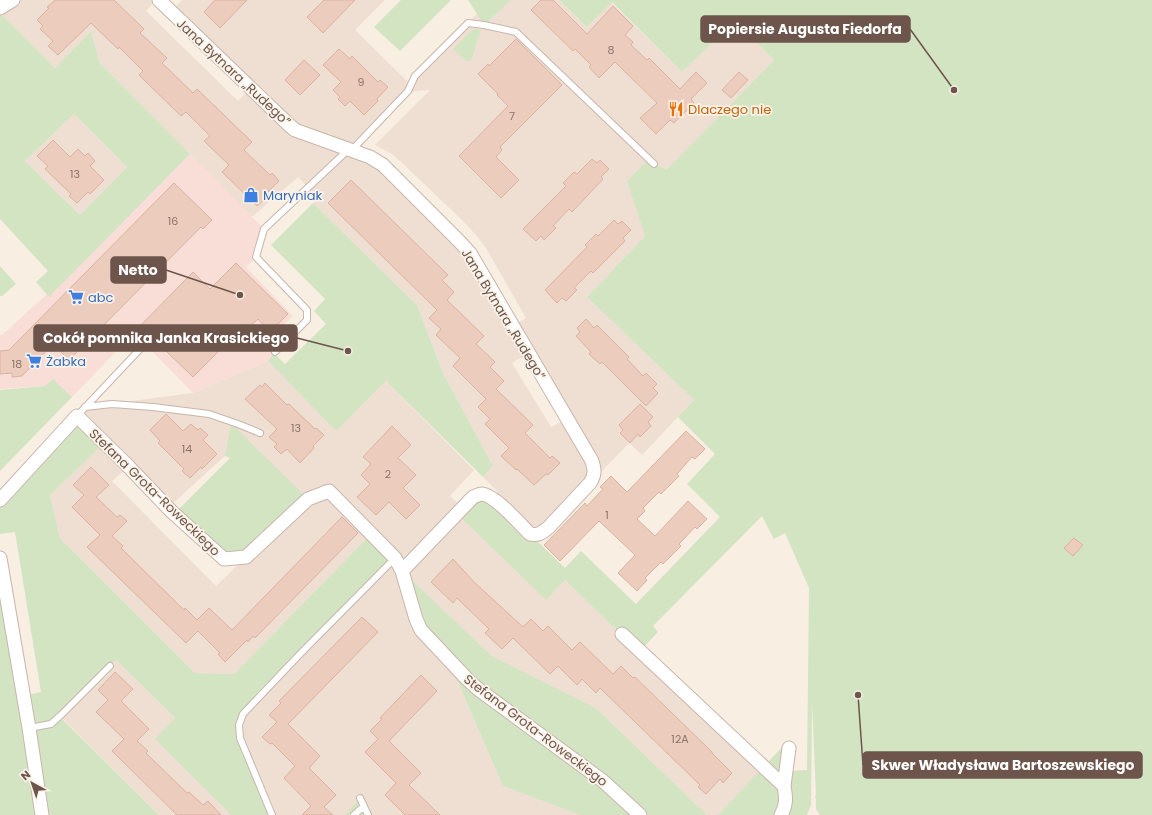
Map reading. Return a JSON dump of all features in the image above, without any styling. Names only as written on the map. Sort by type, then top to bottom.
[{"type":"street","points":[[0,8],[13,0]]},
{"type":"street","name":"Jana Bytnara „Rudego”","points":[[158,0],[295,130],[370,157],[383,165],[448,230],[470,254],[592,461],[595,469],[594,476],[590,484],[548,528],[541,533],[535,535],[530,534],[491,497],[482,494],[473,497],[402,571]]},
{"type":"street","points":[[0,500],[81,412]]},
{"type":"street","name":"Stefana Grota-Roweckiego","points":[[81,412],[128,466],[171,511],[224,559],[246,557],[308,499],[329,492],[395,558],[402,571],[416,619],[421,630],[467,679],[478,689],[603,781],[640,815]]},
{"type":"street","points":[[0,558],[29,728],[42,815]]},
{"type":"street","points":[[622,634],[784,786]]},
{"type":"street","points":[[781,815],[786,803],[784,786],[789,748]]},
{"type":"lane","points":[[275,352],[307,320],[307,310],[256,257],[264,229],[351,150],[408,92],[415,76],[468,23],[516,32],[654,164]]},
{"type":"lane","points":[[81,412],[141,348]]},
{"type":"lane","points":[[81,412],[112,404],[153,407],[209,414],[260,433]]},
{"type":"lane","points":[[272,815],[240,738],[239,725],[243,714],[395,558]]},
{"type":"lane","points":[[29,728],[51,724],[110,666]]},
{"type":"lane","points":[[360,798],[368,815]]},
{"type":"lane","points":[[354,815],[364,806]]},
{"type":"shaded area","points":[[13,0],[156,0],[146,11],[238,101],[250,89],[170,12],[182,0],[385,0],[355,30],[411,85],[415,76],[491,0],[559,0],[587,27],[611,2],[682,72],[735,21],[774,60],[667,169],[654,164],[645,236],[587,297],[694,400],[642,455],[629,443],[590,483],[535,535],[492,498],[498,492],[483,477],[493,466],[444,375],[417,305],[313,203],[318,198],[298,177],[252,217],[100,63],[91,31],[55,68],[0,13]],"holes":[[[430,90],[375,145],[392,154],[399,160],[464,222],[486,248],[526,318],[513,326],[460,242],[370,157],[352,150],[408,92]],[[528,353],[567,419],[551,427],[512,363]]]},
{"type":"shaded area","points":[[74,114],[127,167],[80,215],[25,161]]},
{"type":"shaded area","points":[[190,154],[264,229],[256,257],[246,267],[293,316],[265,343],[274,353],[268,361],[193,393],[134,333],[72,397],[53,379],[45,386],[0,389],[0,335],[2,335],[47,294],[49,296]]},
{"type":"shaded area","points":[[268,361],[336,430],[386,381],[474,470],[450,496],[463,508],[457,514],[546,599],[565,580],[609,623],[764,767],[718,815],[707,815],[596,708],[492,656],[402,572],[451,662],[462,692],[503,786],[580,815],[368,815],[360,798],[345,815],[272,815],[240,738],[243,714],[371,534],[234,674],[195,673],[60,538],[50,495],[104,442],[77,416],[85,407],[193,393]],"holes":[[[231,424],[246,557],[216,586],[112,481],[129,466],[170,506],[225,456]]]},
{"type":"shaded area","points":[[116,660],[175,718],[156,739],[231,815],[159,815],[60,716]]},
{"type":"green space","points":[[401,0],[451,0],[400,51],[374,27]]},
{"type":"green space","points":[[468,0],[511,0],[484,25]]},
{"type":"green space","points":[[559,0],[1152,0],[1152,815],[820,815],[816,809],[815,797],[812,701],[811,805],[807,815],[718,815],[785,744],[786,771],[807,770],[809,588],[785,533],[774,539],[762,516],[653,626],[658,632],[640,651],[565,580],[546,600],[457,514],[482,494],[530,534],[565,568],[581,551],[636,604],[720,517],[687,484],[715,454],[678,417],[694,400],[587,297],[645,236],[627,181],[649,159],[654,164],[667,169],[774,60],[735,21],[682,72],[612,2],[587,27]]},
{"type":"green space","points":[[0,13],[55,68],[91,31],[100,63],[190,154],[49,297],[36,282],[48,271],[0,219]],"holes":[[[74,114],[127,167],[80,215],[25,161]]]},
{"type":"green space","points":[[476,29],[481,30],[471,61],[466,61],[453,49],[471,31]]},
{"type":"green space","points":[[313,203],[417,305],[444,375],[493,466],[483,477],[386,381],[336,431],[268,361],[274,353],[285,364],[326,324],[314,311],[325,299],[271,245]]},
{"type":"green space","points":[[0,266],[16,284],[2,296],[0,296]]},
{"type":"green space","points":[[53,379],[72,397],[0,471],[0,390],[45,386]]},
{"type":"green space","points":[[77,416],[105,442],[50,495],[60,538],[195,673],[234,674],[371,534],[395,558],[243,714],[239,731],[272,815],[231,815],[155,739],[175,718],[116,660],[60,717],[159,815],[0,815],[0,558],[24,696],[41,692],[15,532],[0,534],[0,500]]},
{"type":"green space","points":[[231,423],[308,499],[246,557],[224,559],[179,509],[230,458],[225,456]]},
{"type":"green space","points":[[402,571],[492,656],[596,708],[707,815],[580,815],[503,786],[451,663],[428,638]]},
{"type":"green space","points":[[360,798],[368,815],[345,815]]},
{"type":"building","points":[[55,0],[114,0],[144,29],[140,33],[167,58],[162,63],[193,93],[197,89],[252,142],[244,150],[270,175],[272,173],[279,181],[265,195],[267,197],[257,206],[222,172],[229,165],[204,141],[210,136],[186,112],[181,116],[139,75],[143,71],[119,47],[118,49],[91,23],[58,55],[48,46],[53,41],[40,29],[43,26],[37,20],[49,8],[47,7]]},
{"type":"building","points":[[215,0],[247,0],[220,28],[204,12]]},
{"type":"building","points":[[324,0],[355,0],[323,33],[307,17]]},
{"type":"building","points":[[541,0],[553,0],[587,34],[613,6],[633,26],[625,35],[633,42],[631,45],[647,60],[649,58],[680,89],[696,72],[707,83],[691,99],[694,103],[674,123],[670,120],[656,134],[640,118],[657,103],[615,62],[599,78],[589,67],[591,65],[575,49],[573,51],[531,10]]},
{"type":"building","points":[[516,39],[562,85],[500,147],[502,150],[496,157],[519,180],[501,198],[459,156],[508,106],[478,74],[488,64],[489,66]]},
{"type":"building","points":[[339,49],[350,59],[352,56],[378,82],[380,80],[388,87],[377,99],[378,101],[364,115],[350,101],[345,106],[338,99],[340,97],[333,90],[341,82],[323,65]]},
{"type":"building","points":[[304,60],[320,75],[300,95],[285,80]]},
{"type":"building","points":[[739,72],[748,80],[731,98],[722,90]]},
{"type":"building","points":[[53,140],[70,157],[78,149],[85,156],[88,153],[95,161],[90,166],[104,180],[90,194],[88,192],[77,203],[69,196],[71,194],[45,169],[48,166],[37,156]]},
{"type":"building","points":[[592,159],[597,163],[600,160],[609,169],[601,177],[603,179],[572,212],[569,209],[553,226],[556,228],[544,240],[541,236],[536,241],[523,229],[566,186],[563,183],[574,172],[577,174]]},
{"type":"building","points":[[351,180],[448,275],[442,280],[454,292],[447,300],[484,336],[476,344],[495,362],[490,367],[504,381],[496,389],[533,425],[525,433],[550,458],[552,456],[560,463],[548,475],[546,474],[534,485],[501,456],[509,448],[485,424],[490,419],[478,407],[486,399],[453,366],[460,358],[436,335],[441,329],[429,318],[437,310],[328,203]]},
{"type":"building","points":[[174,183],[212,220],[203,229],[201,227],[69,360],[53,344],[22,376],[12,377],[12,373],[0,374],[0,351],[9,350]]},
{"type":"building","points":[[614,220],[618,224],[622,221],[631,230],[623,238],[625,241],[593,273],[591,271],[574,288],[577,290],[566,301],[562,298],[557,303],[545,290],[587,247],[585,245],[596,234],[598,236]]},
{"type":"building","points":[[236,263],[288,314],[270,332],[258,319],[249,327],[246,324],[193,377],[140,326],[193,272],[210,289]]},
{"type":"building","points":[[586,319],[594,328],[597,325],[629,357],[627,359],[643,376],[646,373],[657,384],[653,388],[658,393],[646,406],[602,362],[600,364],[589,354],[591,352],[576,336],[580,332],[577,328]]},
{"type":"building","points":[[265,383],[287,405],[289,404],[315,429],[316,428],[324,435],[300,463],[287,449],[281,454],[274,447],[277,444],[269,437],[277,429],[245,399],[260,385],[262,387]]},
{"type":"building","points":[[640,404],[653,417],[648,422],[651,426],[640,437],[638,434],[630,443],[620,433],[623,430],[619,425]]},
{"type":"building","points":[[166,414],[183,431],[191,424],[198,430],[200,428],[208,435],[203,440],[217,454],[202,469],[201,467],[190,478],[182,471],[184,469],[158,443],[160,441],[150,430]]},
{"type":"building","points":[[392,426],[411,445],[398,458],[416,475],[403,488],[420,505],[406,519],[389,502],[376,515],[357,497],[370,484],[361,475],[371,464],[363,457]]},
{"type":"building","points":[[686,431],[705,449],[695,459],[692,457],[677,474],[679,476],[661,494],[659,492],[643,508],[645,511],[637,519],[655,536],[688,501],[707,519],[697,529],[695,527],[679,544],[681,546],[663,564],[661,562],[645,578],[647,580],[637,591],[618,573],[635,555],[599,521],[560,561],[544,545],[585,503],[587,506],[603,489],[600,487],[611,476],[627,492]]},
{"type":"building","points":[[91,467],[109,485],[96,497],[117,517],[120,515],[127,521],[112,536],[123,546],[121,548],[184,610],[185,608],[197,620],[209,608],[232,630],[342,517],[358,533],[255,638],[253,636],[248,642],[247,640],[225,662],[218,654],[220,653],[198,631],[186,643],[87,547],[100,535],[72,507],[84,495],[73,485]]},
{"type":"building","points":[[1074,538],[1083,545],[1073,556],[1064,548]]},
{"type":"building","points":[[453,559],[474,582],[523,627],[531,619],[543,631],[548,626],[572,650],[580,642],[613,674],[621,666],[633,678],[635,677],[732,773],[723,783],[720,779],[706,794],[698,787],[700,785],[600,688],[596,693],[582,679],[577,685],[558,666],[550,674],[513,638],[502,649],[485,633],[489,629],[457,598],[453,603],[431,582]]},
{"type":"building","points":[[362,617],[378,632],[288,724],[320,756],[309,768],[336,795],[324,807],[333,815],[302,815],[311,806],[284,778],[295,766],[272,743],[270,744],[262,737],[277,722],[269,715],[281,703],[279,701]]},
{"type":"building","points":[[115,672],[133,689],[121,701],[149,729],[137,741],[148,751],[146,753],[187,793],[189,792],[203,805],[208,801],[221,815],[177,815],[112,751],[124,739],[96,712],[108,700],[98,690]]},
{"type":"building","points":[[421,675],[437,691],[389,741],[421,773],[409,785],[440,815],[405,815],[385,795],[396,783],[365,752],[378,739],[370,731],[382,719],[380,718]]},
{"type":"place","name":"Popiersie Augusta Fiedorfa","points":[[954,90]]},
{"type":"place","name":"Dlaczego nie","points":[[676,109]]},
{"type":"place","name":"Maryniak","points":[[251,195]]},
{"type":"place","name":"Netto","points":[[240,295]]},
{"type":"place","name":"abc","points":[[76,297]]},
{"type":"place","name":"Cokół pomnika Janka Krasickiego","points":[[348,351]]},
{"type":"place","name":"Żabka","points":[[34,361]]},
{"type":"place","name":"Skwer Władysława Bartoszewskiego","points":[[858,695]]}]
